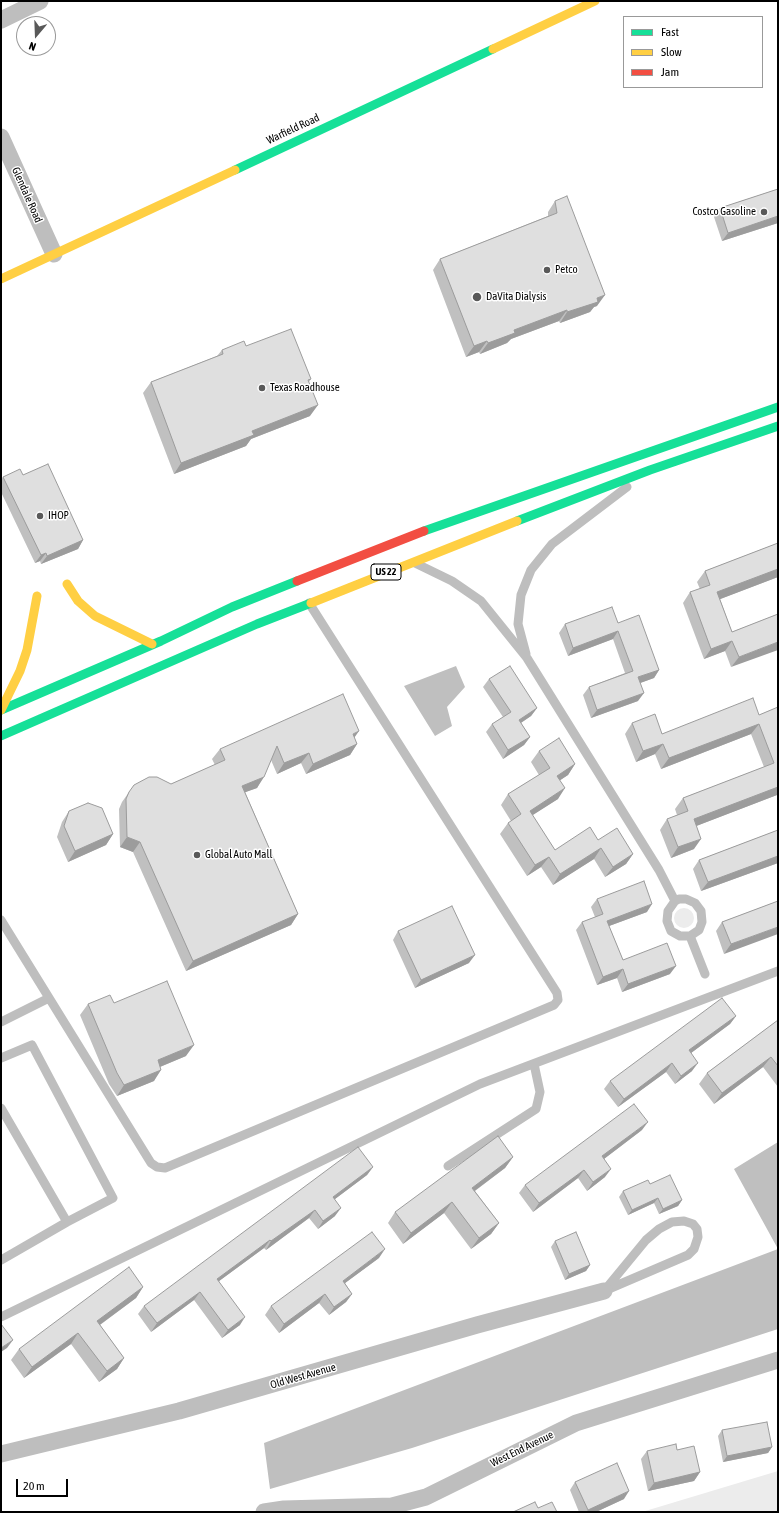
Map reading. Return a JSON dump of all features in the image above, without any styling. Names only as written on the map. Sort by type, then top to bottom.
[{"type":"main road","name":"Warfield Road","points":[[1,279],[595,1]]},
{"type":"main road","name":"US 22","points":[[1,710],[152,644],[232,607],[417,534],[778,407]]},
{"type":"main road","name":"US 22","points":[[1,736],[310,603],[412,562],[650,470],[778,426]]},
{"type":"main road","points":[[66,584],[78,601],[95,616],[152,644]]},
{"type":"main road","points":[[1,710],[20,671],[27,650],[37,596]]},
{"type":"street","points":[[1,20],[40,1]]},
{"type":"street","name":"Glendale Road","points":[[1,137],[54,254]]},
{"type":"street","name":"Old West Avenue","points":[[1,1454],[179,1411],[477,1325],[604,1291]]},
{"type":"street","name":"West End Avenue","points":[[264,1512],[284,1508],[392,1506],[426,1497],[576,1423],[778,1360]]},
{"type":"lane","points":[[527,658],[518,624],[521,595],[531,570],[552,544],[650,470]]},
{"type":"lane","points":[[412,562],[452,580],[481,601],[527,658],[659,870],[675,901]]},
{"type":"lane","points":[[1,920],[151,1163],[157,1167],[165,1168],[546,1008],[558,1000],[557,993],[310,603]]},
{"type":"lane","points":[[679,899],[686,899],[695,903],[701,911],[702,922],[699,930],[690,936],[680,936],[671,931],[667,921],[668,910],[675,901],[679,899]]},
{"type":"lane","points":[[690,936],[705,974]]},
{"type":"lane","points":[[1,1317],[480,1084],[778,971]]},
{"type":"lane","points":[[1,1022],[49,998]]},
{"type":"lane","points":[[1,1058],[32,1045],[113,1198],[67,1222],[1,1260]]},
{"type":"lane","points":[[448,1166],[536,1109],[540,1092],[534,1064]]},
{"type":"lane","points":[[1,1108],[67,1222]]},
{"type":"lane","points":[[684,1221],[693,1224],[697,1229],[697,1244],[688,1255],[604,1291],[629,1258],[659,1229],[672,1222],[684,1221]]},
{"type":"shaded area","points":[[456,666],[465,687],[447,707],[452,726],[435,736],[404,686]]},
{"type":"shaded area","points":[[684,908],[691,911],[694,918],[691,925],[684,928],[677,925],[674,918],[677,911]]},
{"type":"shaded area","points":[[778,1142],[778,1249],[734,1169]]},
{"type":"shaded area","points":[[778,1249],[778,1329],[412,1448],[270,1489],[264,1443]]},
{"type":"shaded area","points":[[778,1471],[778,1512],[642,1512]]},
{"type":"building","points":[[778,189],[778,216],[728,233],[720,208]]},
{"type":"building","points":[[567,196],[605,295],[597,298],[598,302],[567,312],[567,310],[514,330],[515,333],[488,343],[487,341],[474,346],[440,259],[557,213],[555,201]]},
{"type":"building","points":[[291,329],[311,379],[308,380],[318,405],[252,431],[254,435],[181,463],[151,382],[223,354],[222,350],[244,341],[246,346]]},
{"type":"building","points":[[48,464],[83,540],[47,556],[46,553],[41,555],[3,477],[20,469],[23,475]]},
{"type":"building","points":[[778,543],[778,569],[717,592],[732,632],[778,614],[778,642],[739,657],[732,641],[711,649],[690,592],[710,585],[705,571]]},
{"type":"building","points":[[612,607],[618,623],[639,615],[659,670],[638,677],[644,693],[597,710],[589,687],[633,671],[618,631],[573,648],[565,624]]},
{"type":"building","points":[[510,666],[537,708],[519,720],[530,737],[508,750],[492,724],[511,712],[489,679]]},
{"type":"building","name":"Global Auto Mall","points":[[343,694],[359,731],[353,734],[357,744],[313,764],[309,753],[284,763],[277,746],[264,777],[242,786],[298,914],[193,961],[140,842],[127,837],[126,799],[129,792],[134,785],[149,777],[157,777],[171,784],[225,760],[220,749]]},
{"type":"building","points":[[753,698],[759,715],[778,707],[778,787],[694,819],[701,839],[678,847],[667,819],[688,811],[683,798],[774,763],[759,724],[669,758],[663,744],[643,751],[632,723],[655,714],[662,734]]},
{"type":"building","points":[[559,738],[575,764],[557,776],[565,788],[530,811],[555,850],[590,827],[598,840],[617,828],[633,854],[613,867],[601,848],[560,874],[549,857],[535,865],[508,823],[521,814],[508,794],[550,768],[539,751]]},
{"type":"building","points":[[88,803],[102,808],[113,834],[75,851],[64,826],[69,811]]},
{"type":"building","points":[[778,830],[778,856],[708,882],[699,860]]},
{"type":"building","points":[[644,881],[652,904],[607,921],[623,960],[667,943],[676,966],[628,984],[623,969],[603,977],[582,922],[603,914],[597,899]]},
{"type":"building","points":[[778,901],[778,927],[731,944],[722,922]]},
{"type":"building","points":[[452,906],[475,955],[421,980],[398,931]]},
{"type":"building","points":[[167,981],[194,1045],[158,1060],[161,1070],[124,1085],[117,1073],[88,1004],[110,995],[114,1003]]},
{"type":"building","points":[[722,998],[736,1016],[689,1050],[698,1063],[681,1076],[672,1063],[624,1099],[610,1081]]},
{"type":"building","points":[[778,1020],[778,1066],[771,1057],[722,1093],[707,1073]]},
{"type":"building","points":[[634,1104],[648,1122],[602,1156],[611,1169],[593,1182],[584,1170],[539,1203],[525,1185]]},
{"type":"building","points":[[498,1136],[513,1157],[472,1188],[499,1223],[479,1238],[452,1202],[411,1233],[395,1212]]},
{"type":"building","points":[[358,1147],[373,1167],[333,1197],[341,1208],[323,1221],[315,1210],[271,1241],[270,1240],[217,1279],[245,1317],[228,1330],[200,1292],[157,1323],[144,1306]]},
{"type":"building","points":[[670,1175],[682,1200],[663,1209],[658,1198],[632,1210],[623,1191],[648,1180],[650,1184]]},
{"type":"building","points":[[372,1232],[385,1249],[343,1281],[352,1294],[334,1307],[325,1294],[284,1324],[271,1306]]},
{"type":"building","points":[[576,1232],[590,1265],[569,1274],[555,1241]]},
{"type":"building","points":[[129,1267],[143,1287],[97,1321],[124,1358],[107,1371],[78,1333],[32,1367],[19,1349]]},
{"type":"building","points":[[1,1324],[13,1340],[1,1348]]},
{"type":"building","points":[[767,1422],[772,1447],[727,1456],[722,1430]]},
{"type":"building","points":[[676,1444],[677,1450],[694,1446],[700,1472],[654,1483],[647,1451]]},
{"type":"building","points":[[617,1463],[629,1491],[588,1510],[575,1482]]},
{"type":"building","points":[[535,1502],[538,1508],[552,1502],[557,1512],[513,1512]]},
{"type":"traffic: fast","points":[[235,170],[493,49]]},
{"type":"traffic: fast","points":[[424,531],[778,407]]},
{"type":"traffic: fast","points":[[517,521],[650,470],[778,426]]},
{"type":"traffic: fast","points":[[1,710],[161,641],[232,607],[297,581]]},
{"type":"traffic: fast","points":[[1,736],[257,624],[311,603]]},
{"type":"traffic: slow","points":[[493,49],[595,1]]},
{"type":"traffic: slow","points":[[1,279],[235,170]]},
{"type":"traffic: slow","points":[[311,603],[517,521]]},
{"type":"traffic: slow","points":[[67,584],[78,601],[95,616],[152,644]]},
{"type":"traffic: slow","points":[[1,710],[20,671],[27,650],[37,596]]},
{"type":"traffic: jam","points":[[297,581],[424,531]]},
{"type":"place","name":"Costco Gasoline","points":[[764,212]]},
{"type":"place","name":"Petco","points":[[547,270]]},
{"type":"place","name":"DaVita Dialysis","points":[[477,297]]},
{"type":"place","name":"Texas Roadhouse","points":[[262,388]]},
{"type":"place","name":"IHOP","points":[[40,516]]},
{"type":"place","name":"Global Auto Mall","points":[[197,855]]}]
